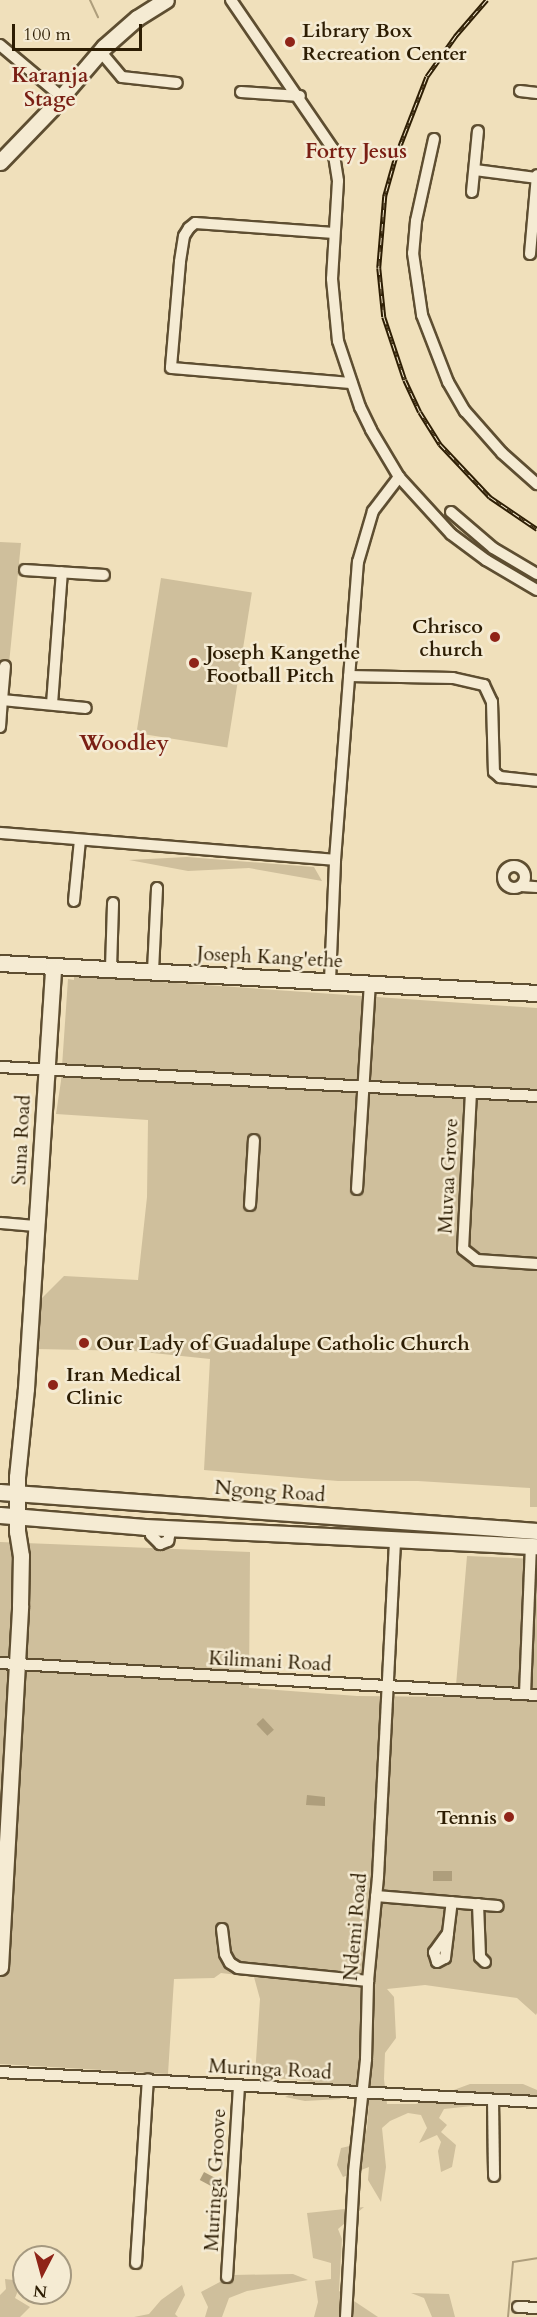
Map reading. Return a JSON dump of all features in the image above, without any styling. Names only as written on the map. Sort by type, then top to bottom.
[{"type":"street","points":[[0,162],[62,97],[100,51],[137,18],[166,0]]},
{"type":"street","points":[[231,0],[300,96],[333,149],[338,164],[332,279],[335,321],[338,341],[351,383],[371,430],[399,477],[460,543],[537,590]]},
{"type":"street","points":[[1,48],[62,97]]},
{"type":"street","points":[[100,51],[122,77],[177,83]]},
{"type":"street","points":[[520,91],[537,93]]},
{"type":"street","points":[[241,92],[300,96]]},
{"type":"street","points":[[472,192],[478,131]]},
{"type":"street","points":[[434,140],[416,221],[413,253],[414,277],[422,315],[448,382],[465,411],[502,453],[537,484]]},
{"type":"street","points":[[474,171],[537,176],[530,254]]},
{"type":"street","points":[[334,233],[195,224],[189,228],[184,236],[180,262],[171,368],[351,383]]},
{"type":"street","points":[[330,981],[335,860],[357,562],[373,511],[399,477]]},
{"type":"street","points":[[451,512],[493,548],[537,574]]},
{"type":"street","points":[[25,570],[104,575]]},
{"type":"street","points":[[52,704],[62,572]]},
{"type":"street","points":[[0,727],[5,666]]},
{"type":"street","points":[[349,676],[453,678],[484,685],[492,702],[494,772],[500,777],[537,781]]},
{"type":"street","points":[[2,700],[86,708]]},
{"type":"street","points":[[0,833],[335,860]]},
{"type":"street","points":[[74,901],[80,840]]},
{"type":"street","points":[[521,886],[537,887]]},
{"type":"street","points":[[153,971],[157,888]]},
{"type":"street","points":[[111,968],[112,903]]},
{"type":"street","name":"Joseph Kang'ethe","points":[[0,963],[537,993]]},
{"type":"street","name":"Suna Road","points":[[0,1966],[21,1556],[17,1495],[53,967]]},
{"type":"street","points":[[357,1189],[370,983]]},
{"type":"street","points":[[0,1067],[471,1092]]},
{"type":"street","name":"Muvaa Grove","points":[[537,1096],[471,1092],[463,1249],[477,1260],[537,1264]]},
{"type":"street","points":[[250,1206],[254,1140]]},
{"type":"street","points":[[0,1223],[36,1226]]},
{"type":"street","name":"Ngong Road","points":[[0,1492],[537,1531]]},
{"type":"street","name":"Ngong Road","points":[[0,1515],[152,1527],[534,1546]]},
{"type":"street","name":"Ndemi Road","points":[[346,2317],[354,2172],[363,2092],[368,1981],[376,1896],[395,1539]]},
{"type":"street","points":[[525,1694],[534,1546]]},
{"type":"street","name":"Kilimani Road","points":[[0,1663],[537,1695]]},
{"type":"street","points":[[376,1896],[498,1906]]},
{"type":"street","points":[[448,1933],[452,1902]]},
{"type":"street","points":[[478,1904],[480,1957],[485,1962]]},
{"type":"street","points":[[222,1929],[225,1954],[230,1963],[238,1968],[368,1981]]},
{"type":"street","name":"Muringa Road","points":[[0,2072],[537,2102]]},
{"type":"street","points":[[136,2263],[148,2079]]},
{"type":"street","name":"Muringa Groove","points":[[228,2277],[239,2085]]},
{"type":"street","points":[[493,2100],[494,2176]]},
{"type":"street","points":[[518,2307],[537,2308]]},
{"type":"shaded area","points":[[0,542],[21,543],[5,704],[0,703]]},
{"type":"shaded area","name":"Joseph Kangethe Football Pitch","points":[[161,578],[252,592],[227,747],[136,733]]},
{"type":"shaded area","points":[[187,857],[314,867],[322,881],[249,868],[188,871],[129,860]]},
{"type":"shaded area","points":[[74,976],[537,1008],[537,1507],[530,1507],[530,1488],[418,1481],[338,1481],[204,1470],[210,1359],[134,1351],[36,1349],[41,1299],[64,1276],[138,1280],[147,1197],[148,1120],[56,1114],[61,1081],[68,979],[74,980]]},
{"type":"shaded area","points":[[0,1542],[250,1552],[249,1688],[357,1696],[455,1697],[467,1556],[537,1559],[537,2013],[536,2015],[517,1998],[425,1985],[387,1989],[394,1997],[396,2038],[385,2053],[384,2079],[387,2104],[416,2104],[470,2084],[523,2084],[537,2090],[537,2099],[444,2109],[439,2118],[447,2125],[441,2132],[456,2145],[452,2167],[441,2172],[438,2151],[441,2142],[437,2135],[419,2143],[427,2128],[421,2115],[408,2113],[390,2121],[382,2128],[386,2167],[381,2202],[368,2180],[369,2167],[343,2177],[337,2165],[341,2148],[363,2143],[367,2128],[370,2087],[351,2085],[340,2099],[305,2101],[285,2097],[315,2082],[255,2076],[260,1999],[254,1977],[221,1973],[214,1978],[174,1979],[168,2074],[0,2064]]},
{"type":"shaded area","points":[[263,1718],[274,1730],[267,1736],[256,1724]]},
{"type":"shaded area","points":[[307,1795],[325,1797],[325,1806],[306,1805]]},
{"type":"shaded area","points":[[433,1871],[452,1871],[452,1881],[433,1881]]},
{"type":"shaded area","points":[[204,2172],[219,2180],[215,2188],[200,2180]]},
{"type":"shaded area","points":[[364,2207],[338,2229],[342,2239],[339,2291],[378,2317],[314,2317],[318,2302],[315,2281],[331,2279],[331,2263],[313,2258],[307,2213]]},
{"type":"shaded area","points":[[293,2274],[308,2280],[247,2291],[229,2298],[222,2317],[205,2317],[208,2307],[201,2292],[233,2275]]},
{"type":"shaded area","points":[[5,2279],[12,2280],[12,2305],[30,2307],[20,2317],[0,2317],[0,2295],[6,2289]]},
{"type":"shaded area","points":[[182,2285],[185,2295],[175,2314],[178,2317],[134,2317],[149,2314],[161,2300]]},
{"type":"shaded area","points":[[411,2293],[449,2294],[455,2317],[432,2317],[424,2298]]},
{"type":"waterway","points":[[90,0],[98,17]]},
{"type":"waterway","points":[[508,2317],[513,2262],[537,2258]]},
{"type":"railway","points":[[487,0],[456,36],[427,77],[396,157],[385,196],[379,268],[384,317],[405,380],[420,412],[440,444],[490,497],[537,529]]},
{"type":"place","name":"Library Box Recreation Center","points":[[290,42]]},
{"type":"place","name":"Chrisco church","points":[[495,637]]},
{"type":"place","name":"Joseph Kangethe Football Pitch","points":[[194,663]]},
{"type":"place","name":"Our Lady of Guadalupe Catholic Church","points":[[84,1343]]},
{"type":"place","name":"Iran Medical Clinic","points":[[53,1385]]},
{"type":"place","name":"Tennis","points":[[509,1817]]},
{"type":"district","name":"Karanja Stage","points":[[50,88]]},
{"type":"district","name":"Forty Jesus","points":[[356,152]]},
{"type":"district","name":"Woodley","points":[[124,744]]}]
